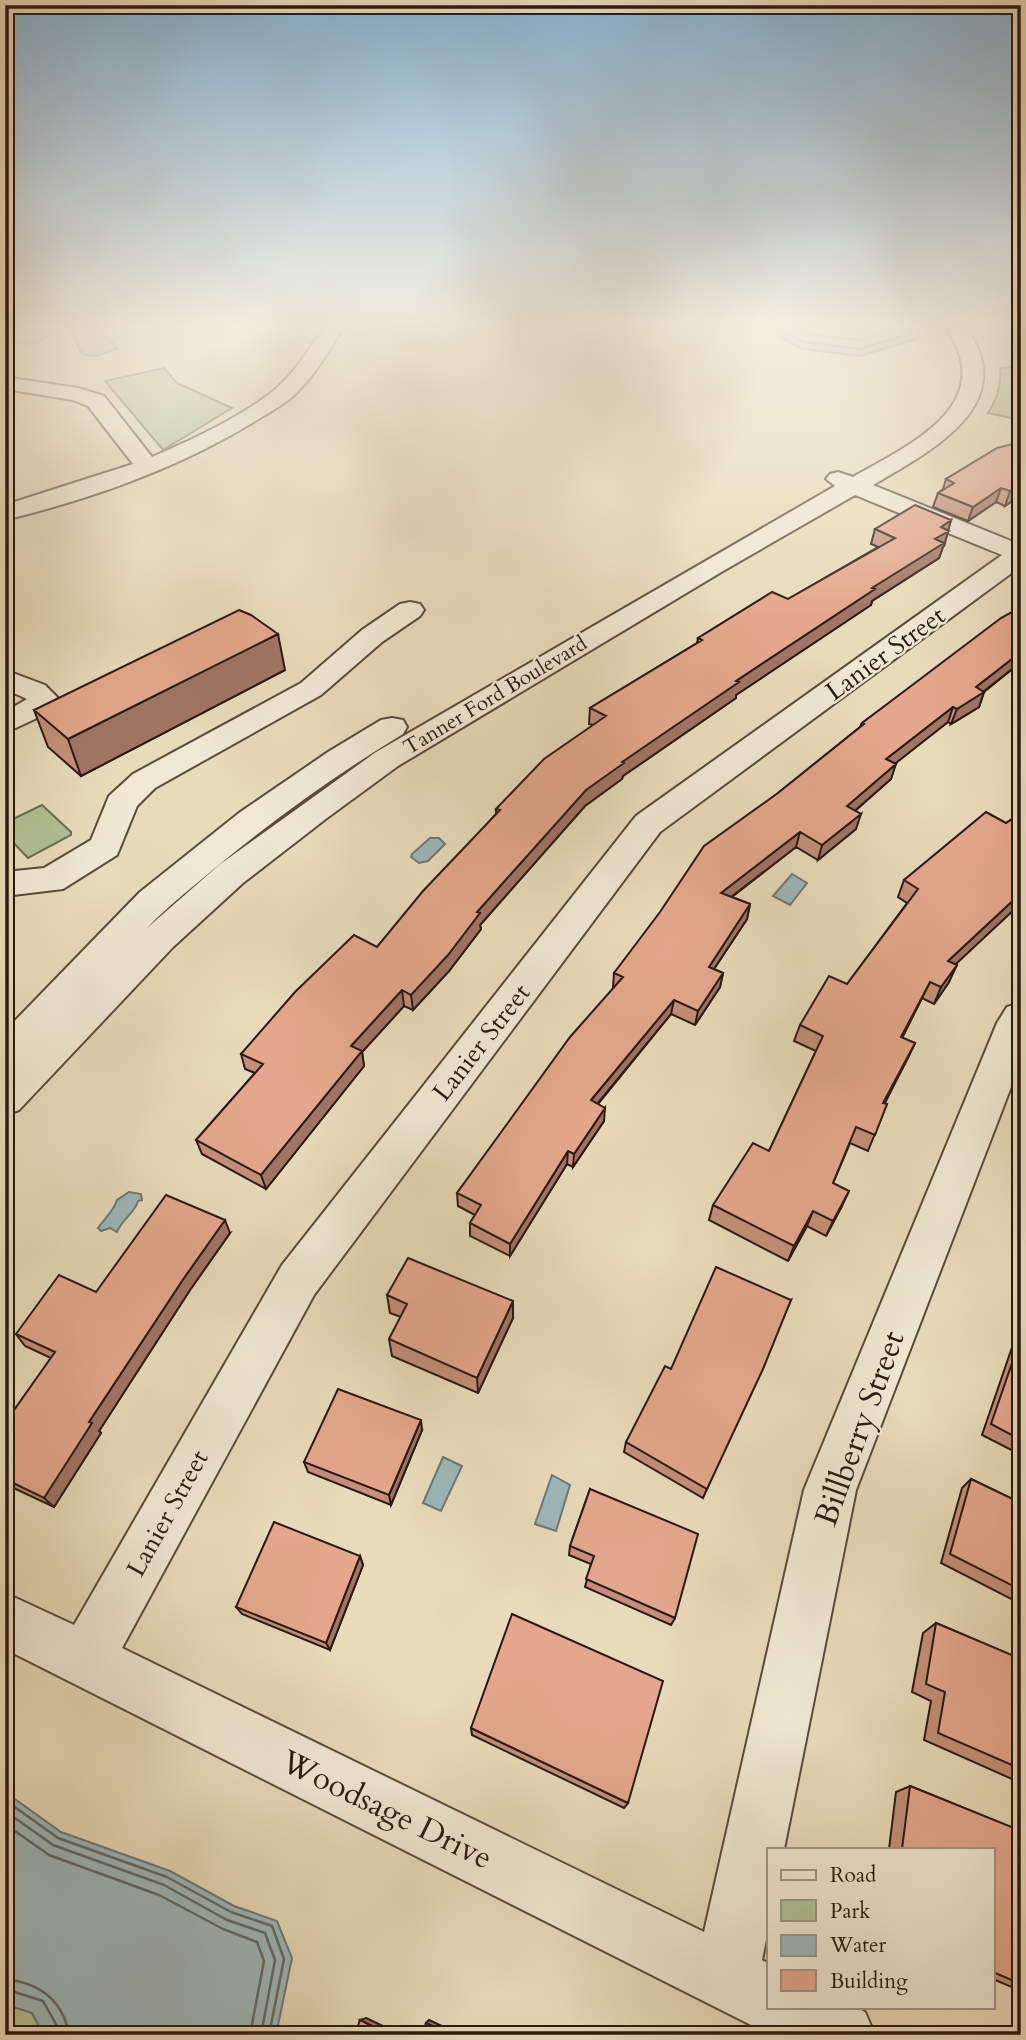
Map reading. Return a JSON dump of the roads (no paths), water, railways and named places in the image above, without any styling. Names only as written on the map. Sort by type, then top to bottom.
[{"type":"street","points":[[113,423],[148,467]]},
{"type":"street","points":[[5,513],[73,494],[148,467],[236,423]]},
{"type":"street","name":"Tanner Ford Boulevard","points":[[5,1098],[160,938],[231,874],[325,802],[387,759],[703,572],[842,481],[924,423]]},
{"type":"street","name":"Tanner Ford Boulevard","points":[[5,1057],[152,901],[262,813],[339,759],[437,700],[842,481],[908,455],[951,423]]},
{"type":"street","points":[[842,481],[1021,554]]},
{"type":"street","name":"Lanier Street","points":[[85,1660],[298,1280],[648,824],[1021,554]]},
{"type":"street","points":[[5,884],[51,880],[105,847],[121,804],[130,792],[167,768],[311,689],[372,636],[410,610]]},
{"type":"street","points":[[5,680],[35,691],[42,697],[41,705],[5,724]]},
{"type":"street","name":"Billberry Street","points":[[771,1848],[830,1490],[1016,1023],[1021,1018]]},
{"type":"street","name":"Woodsage Drive","points":[[5,1620],[748,1988]]},
{"type":"street","name":"Billberry Street","points":[[748,1988],[767,1873]]},
{"type":"street","points":[[787,2008],[842,2035]]},
{"type":"water","points":[[430,838],[439,838],[445,844],[428,861],[419,863],[411,857],[412,854]]},
{"type":"water","points":[[792,874],[807,883],[790,905],[773,896]]},
{"type":"water","points":[[129,1192],[141,1194],[142,1200],[138,1201],[117,1232],[110,1228],[101,1231],[98,1228],[117,1200]]},
{"type":"water","points":[[443,1457],[462,1466],[441,1511],[423,1503]]},
{"type":"water","points":[[552,1475],[570,1485],[556,1531],[535,1524]]},
{"type":"water","points":[[5,1792],[61,1832],[170,1871],[234,1906],[277,1921],[292,1958],[276,2035],[44,2035],[32,2013],[5,2004]]}]
